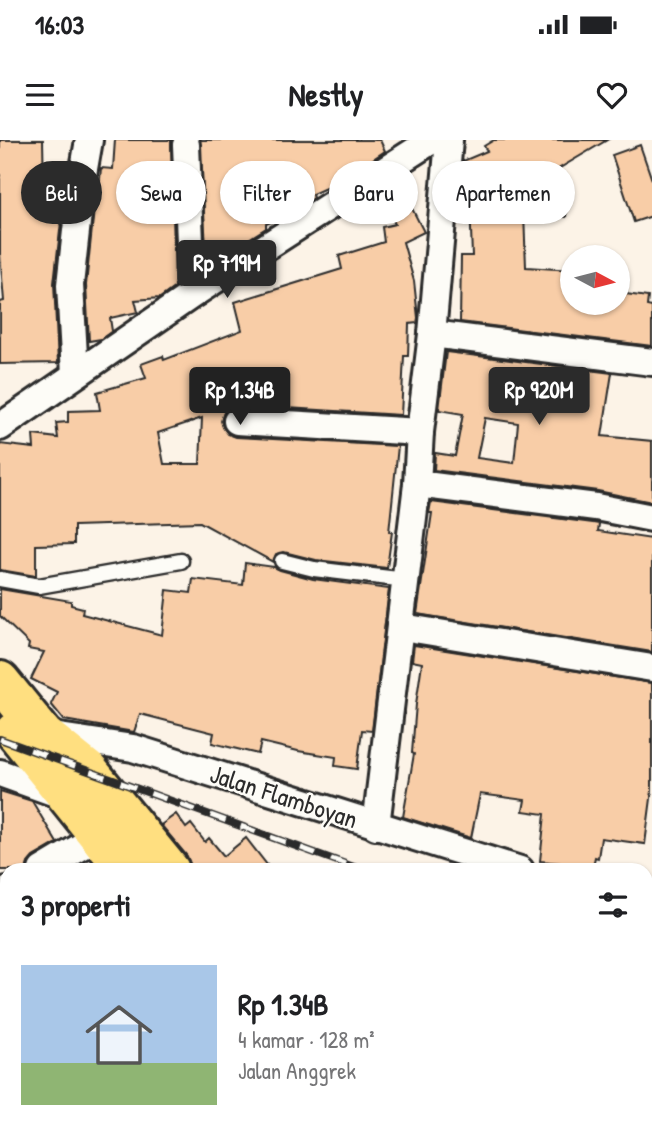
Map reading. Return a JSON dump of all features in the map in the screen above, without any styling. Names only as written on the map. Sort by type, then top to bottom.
[{"type":"main road","points":[[0,681],[44,735],[89,771],[164,863]]},
{"type":"main road","points":[[0,715],[120,863]]},
{"type":"street","points":[[75,374],[70,285],[89,140]]},
{"type":"street","points":[[0,427],[196,292],[432,140]]},
{"type":"street","points":[[376,826],[418,484],[420,432],[432,334],[449,140]]},
{"type":"street","points":[[186,145],[191,266],[196,292]]},
{"type":"street","points":[[432,334],[652,362]]},
{"type":"street","points":[[237,421],[420,432]]},
{"type":"street","points":[[418,484],[652,518]]},
{"type":"street","points":[[402,627],[652,668]]},
{"type":"street","name":"Jalan Flamboyan","points":[[44,735],[133,748],[497,863]]},
{"type":"street","points":[[0,773],[66,797]]},
{"type":"street","points":[[54,863],[99,836]]},
{"type":"lane","points":[[0,579],[39,586],[181,561]]},
{"type":"lane","points":[[282,561],[361,576],[406,580]]},
{"type":"building","points":[[0,140],[43,140],[43,161],[21,161],[21,224],[61,224],[54,283],[58,363],[0,364],[0,302],[4,301],[0,253]]},
{"type":"building","points":[[115,140],[171,140],[172,161],[116,161],[116,224],[173,224],[175,287],[160,298],[135,300],[138,312],[110,318],[112,331],[101,339],[89,341],[86,285],[92,224],[102,224],[102,168],[113,169]]},
{"type":"building","points":[[200,140],[380,140],[385,151],[370,161],[329,161],[329,187],[315,193],[315,161],[220,161],[220,224],[266,224],[266,228],[241,244],[217,245],[217,260],[207,266],[206,161],[201,161]]},
{"type":"building","points":[[494,140],[607,140],[572,161],[463,161],[487,151],[484,146]]},
{"type":"building","points":[[640,145],[652,180],[652,216],[634,222],[612,155]]},
{"type":"building","points":[[418,220],[424,232],[403,242],[414,281],[418,318],[417,323],[409,324],[408,356],[404,356],[401,415],[238,405],[224,412],[221,421],[228,434],[236,437],[398,446],[387,568],[316,560],[284,552],[276,554],[273,562],[200,522],[74,526],[74,544],[36,545],[36,576],[0,570],[0,444],[34,448],[33,435],[58,438],[56,423],[68,422],[68,411],[100,410],[97,392],[146,378],[141,364],[163,356],[164,360],[242,330],[235,302],[342,269],[339,256],[384,242],[382,227],[418,224]],"holes":[[[202,418],[200,464],[164,464],[158,433]]]},
{"type":"building","points":[[471,224],[524,224],[526,267],[560,269],[560,315],[630,315],[630,295],[648,297],[647,306],[652,307],[652,346],[460,322],[461,256],[472,256]]},
{"type":"building","points":[[446,352],[612,373],[602,436],[652,441],[652,502],[598,491],[434,470],[435,453],[455,456],[463,414],[439,410]],"holes":[[[485,418],[518,423],[514,463],[477,458]]]},
{"type":"building","points":[[431,502],[599,524],[598,531],[652,539],[652,652],[417,614],[432,513],[429,513]]},
{"type":"building","points":[[245,563],[274,567],[313,579],[389,589],[372,731],[362,730],[357,769],[335,766],[336,757],[261,742],[258,754],[212,743],[214,733],[140,714],[134,732],[64,720],[51,704],[57,692],[31,679],[44,652],[28,649],[29,644],[0,616],[0,589],[71,601],[71,605],[83,608],[82,614],[162,635],[167,590],[191,593],[193,579],[243,585]]},
{"type":"building","points":[[414,645],[652,683],[652,791],[645,844],[601,838],[598,858],[595,857],[594,863],[540,861],[545,814],[523,811],[525,800],[480,794],[471,838],[403,817],[414,754],[416,704],[422,663],[412,661]]},
{"type":"building","points":[[0,791],[32,801],[57,843],[33,857],[28,863],[0,863]]},
{"type":"building","points":[[176,814],[186,828],[191,824],[205,842],[209,838],[224,856],[246,838],[266,863],[190,863],[187,856],[161,825]]},
{"type":"railway","points":[[0,739],[343,863]]}]
